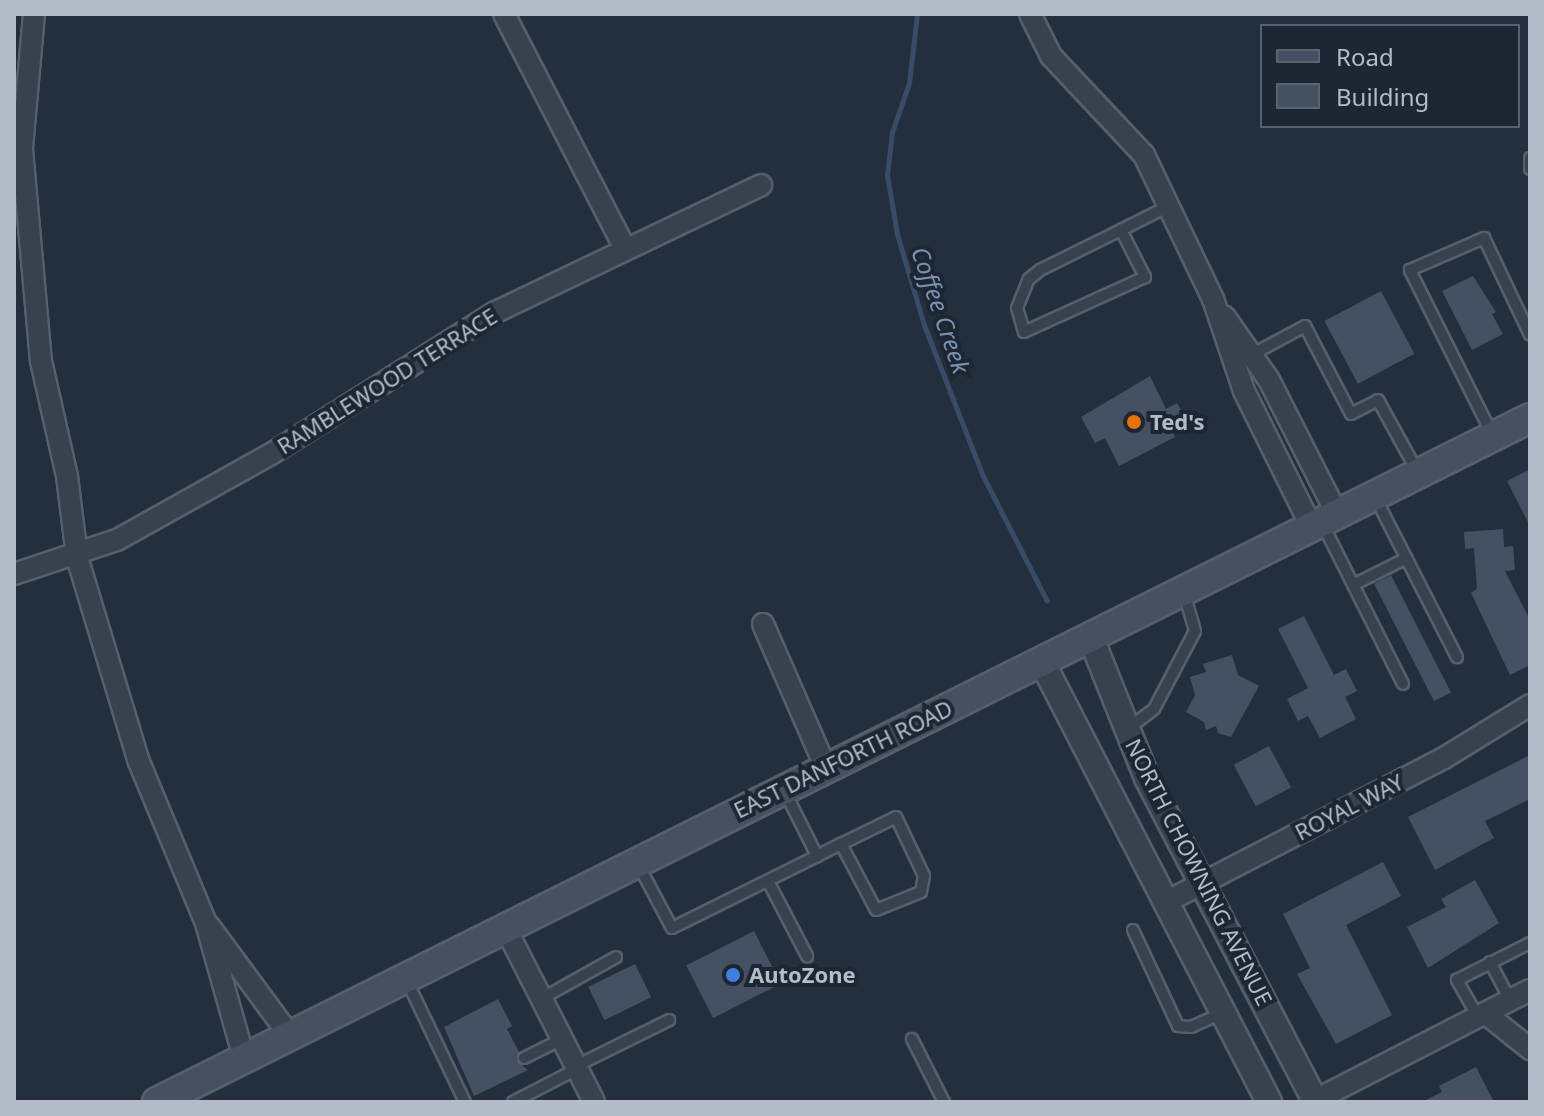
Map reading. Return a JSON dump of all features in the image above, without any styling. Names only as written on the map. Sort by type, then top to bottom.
[{"type":"main road","name":"EAST DANFORTH ROAD","points":[[157,1102],[782,787],[1091,638],[1530,418]]},
{"type":"street","points":[[34,14],[18,150],[41,361],[67,476],[77,557],[139,762],[206,923],[244,1058]]},
{"type":"street","points":[[504,14],[625,248]]},
{"type":"street","points":[[1030,14],[1051,56],[1144,155],[1213,299],[1244,391],[1323,520]]},
{"type":"street","name":"RAMBLEWOOD TERRACE","points":[[14,574],[77,557],[271,454],[496,312],[761,185]]},
{"type":"street","points":[[1213,299],[1253,354],[1323,520]]},
{"type":"street","points":[[763,624],[825,766]]},
{"type":"street","name":"NORTH CHOWNING AVENUE","points":[[1091,638],[1127,729],[1314,1101]]},
{"type":"street","name":"NORTH CHOWNING AVENUE","points":[[1042,662],[1269,1102]]},
{"type":"street","name":"ROYAL WAY","points":[[1166,902],[1444,758],[1530,705]]},
{"type":"street","points":[[206,923],[290,1036]]},
{"type":"street","points":[[505,927],[594,1102]]},
{"type":"street","points":[[1314,1101],[1530,990]]},
{"type":"street","points":[[1481,1015],[1530,1049]]},
{"type":"lane","points":[[1530,158],[1530,169]]},
{"type":"lane","points":[[1121,230],[1145,277],[1024,332],[1017,308],[1029,279],[1121,230],[1169,206]]},
{"type":"lane","points":[[1493,436],[1410,270],[1484,238],[1530,335]]},
{"type":"lane","points":[[1253,354],[1305,326],[1351,414],[1378,400],[1418,473]]},
{"type":"lane","points":[[1374,495],[1457,657]]},
{"type":"lane","points":[[1323,520],[1403,684]]},
{"type":"lane","points":[[1353,585],[1407,558]]},
{"type":"lane","points":[[1127,729],[1154,709],[1195,631],[1183,591]]},
{"type":"lane","points":[[782,787],[817,856]]},
{"type":"lane","points":[[637,860],[672,928],[768,881],[841,844],[896,817],[924,876],[921,892],[876,910],[841,844]]},
{"type":"lane","points":[[768,881],[807,956]]},
{"type":"lane","points":[[1133,930],[1178,1026],[1191,1027],[1223,1013]]},
{"type":"lane","points":[[1481,1015],[1457,980],[1530,943]]},
{"type":"lane","points":[[541,999],[616,957]]},
{"type":"lane","points":[[1490,962],[1510,1000]]},
{"type":"lane","points":[[405,977],[465,1102]]},
{"type":"lane","points":[[513,1102],[669,1020]]},
{"type":"lane","points":[[524,1058],[562,1039]]},
{"type":"lane","points":[[912,1039],[944,1102]]},
{"type":"building","points":[[1473,276],[1496,312],[1492,314],[1503,334],[1472,350],[1442,291]]},
{"type":"building","points":[[1381,291],[1414,354],[1358,384],[1324,321]]},
{"type":"building","points":[[1150,376],[1166,409],[1177,403],[1184,415],[1168,423],[1175,437],[1119,466],[1105,438],[1095,443],[1081,417]]},
{"type":"building","points":[[1530,469],[1530,526],[1507,481]]},
{"type":"building","points":[[1503,529],[1504,547],[1513,546],[1515,570],[1505,571],[1530,620],[1530,665],[1510,675],[1471,593],[1477,589],[1474,548],[1465,549],[1464,532]]},
{"type":"building","points":[[1391,575],[1451,693],[1434,701],[1374,584]]},
{"type":"building","points":[[1304,616],[1334,675],[1346,669],[1357,691],[1345,697],[1356,719],[1320,738],[1308,716],[1298,721],[1287,699],[1308,688],[1278,629]]},
{"type":"building","points":[[1232,655],[1238,675],[1259,686],[1231,737],[1218,733],[1216,726],[1206,730],[1204,722],[1186,712],[1195,695],[1190,677],[1206,672],[1203,664]]},
{"type":"building","points":[[1269,746],[1291,787],[1256,806],[1234,765]]},
{"type":"building","points":[[1530,755],[1530,799],[1485,821],[1494,838],[1435,870],[1408,817]]},
{"type":"building","points":[[1383,862],[1401,896],[1346,925],[1392,1015],[1336,1044],[1297,974],[1310,968],[1283,914]]},
{"type":"building","points":[[1475,880],[1499,923],[1428,968],[1407,927],[1446,907],[1441,899]]},
{"type":"building","name":"AutoZone","points":[[754,931],[781,984],[713,1018],[686,966]]},
{"type":"building","points":[[635,964],[651,997],[604,1020],[588,987]]},
{"type":"building","points":[[498,999],[512,1026],[507,1029],[519,1052],[517,1061],[528,1070],[474,1096],[444,1027]]},
{"type":"building","points":[[1476,1067],[1494,1102],[1422,1102],[1442,1092],[1439,1086]]},
{"type":"waterway","name":"Coffee Creek","points":[[917,14],[909,83],[892,132],[887,175],[897,234],[924,325],[983,476],[1047,601]]},
{"type":"place","name":"Ted's","points":[[1134,422]]},
{"type":"place","name":"AutoZone","points":[[733,975]]}]
